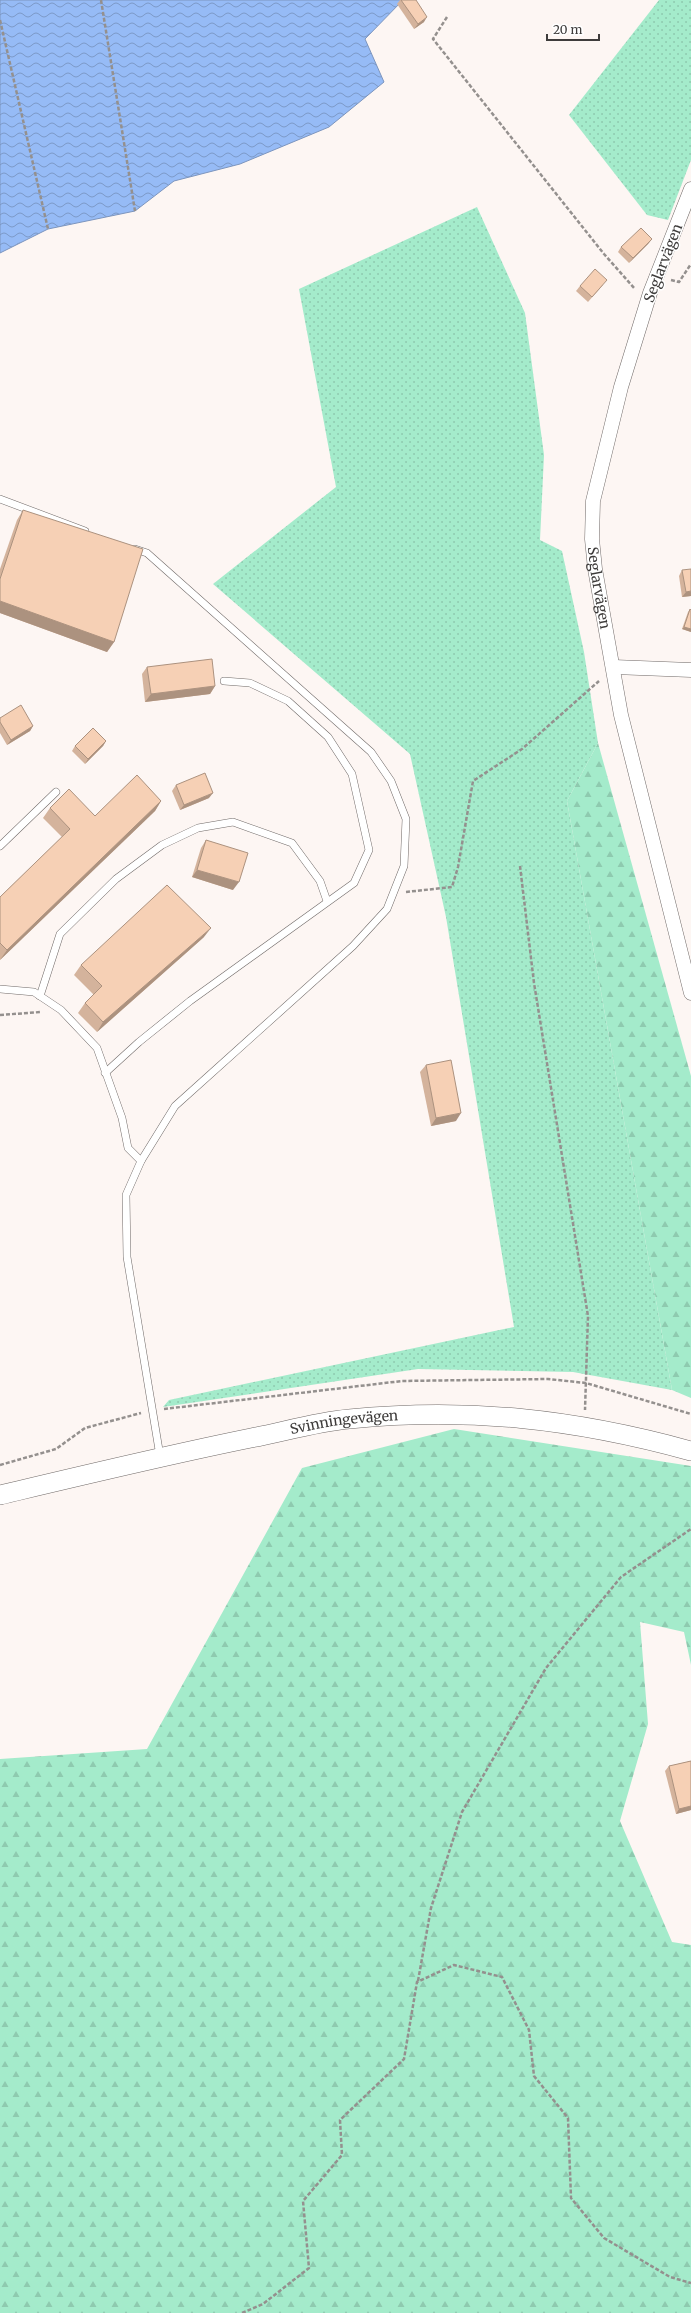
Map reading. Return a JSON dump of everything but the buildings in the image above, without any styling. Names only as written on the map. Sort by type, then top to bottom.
[{"type":"main road","name":"Svinningevägen","points":[[0,1495],[160,1456],[346,1419],[396,1415],[506,1416],[585,1426],[691,1451]]},
{"type":"street","name":"Seglarvägen","points":[[691,189],[650,294],[621,387],[593,501],[594,569],[614,667],[621,715],[691,993]]},
{"type":"street","points":[[614,667],[691,670]]},
{"type":"lane","points":[[0,499],[96,534]]},
{"type":"lane","points":[[125,545],[147,554],[372,752],[391,782],[406,819],[404,866],[387,909],[353,946],[175,1106],[141,1161],[126,1196],[127,1257],[160,1456]]},
{"type":"lane","points":[[105,1073],[139,1042],[190,1001],[354,883],[369,850],[352,774],[328,737],[288,701],[250,683],[224,681]]},
{"type":"lane","points":[[0,846],[56,792]]},
{"type":"lane","points":[[40,996],[60,934],[116,880],[162,845],[198,828],[233,822],[292,843],[320,881],[327,901]]},
{"type":"lane","points":[[0,989],[34,992],[61,1010],[97,1048],[122,1118],[128,1148],[141,1161]]},
{"type":"path","points":[[101,0],[135,211]]},
{"type":"path","points":[[448,17],[433,39],[604,254],[636,290],[650,294]]},
{"type":"path","points":[[0,20],[48,229]]},
{"type":"path","points":[[656,278],[679,282],[691,264]]},
{"type":"path","points":[[393,893],[452,887],[458,867],[473,781],[522,750],[614,667]]},
{"type":"path","points":[[520,866],[534,983],[588,1316],[585,1426]]},
{"type":"path","points":[[0,1015],[61,1010]]},
{"type":"path","points":[[242,2313],[263,2304],[309,2268],[302,2201],[342,2155],[340,2120],[404,2059],[431,1908],[462,1812],[546,1668],[621,1577],[691,1530]]},
{"type":"path","points":[[417,1982],[454,1964],[502,1977],[529,2030],[534,2076],[568,2118],[571,2198],[604,2238],[670,2276],[691,2283]]},
{"type":"green space","points":[[659,0],[691,0],[691,160],[668,220],[647,215],[569,115]]},
{"type":"green space","points":[[477,207],[525,313],[544,455],[540,540],[562,551],[584,652],[598,743],[567,801],[672,1390],[573,1372],[418,1369],[163,1407],[169,1400],[514,1327],[446,917],[410,754],[213,584],[336,487],[299,289]]},
{"type":"green space","points":[[598,743],[691,1076],[691,1398],[672,1390],[567,801]]},
{"type":"green space","points":[[454,1429],[691,1466],[691,1665],[684,1632],[640,1622],[648,1724],[620,1821],[672,1942],[691,1945],[691,2313],[0,2313],[0,1759],[147,1749],[302,1468]]},
{"type":"water","points":[[0,0],[403,0],[365,39],[384,82],[329,127],[240,164],[174,181],[135,211],[48,229],[0,253]]}]
